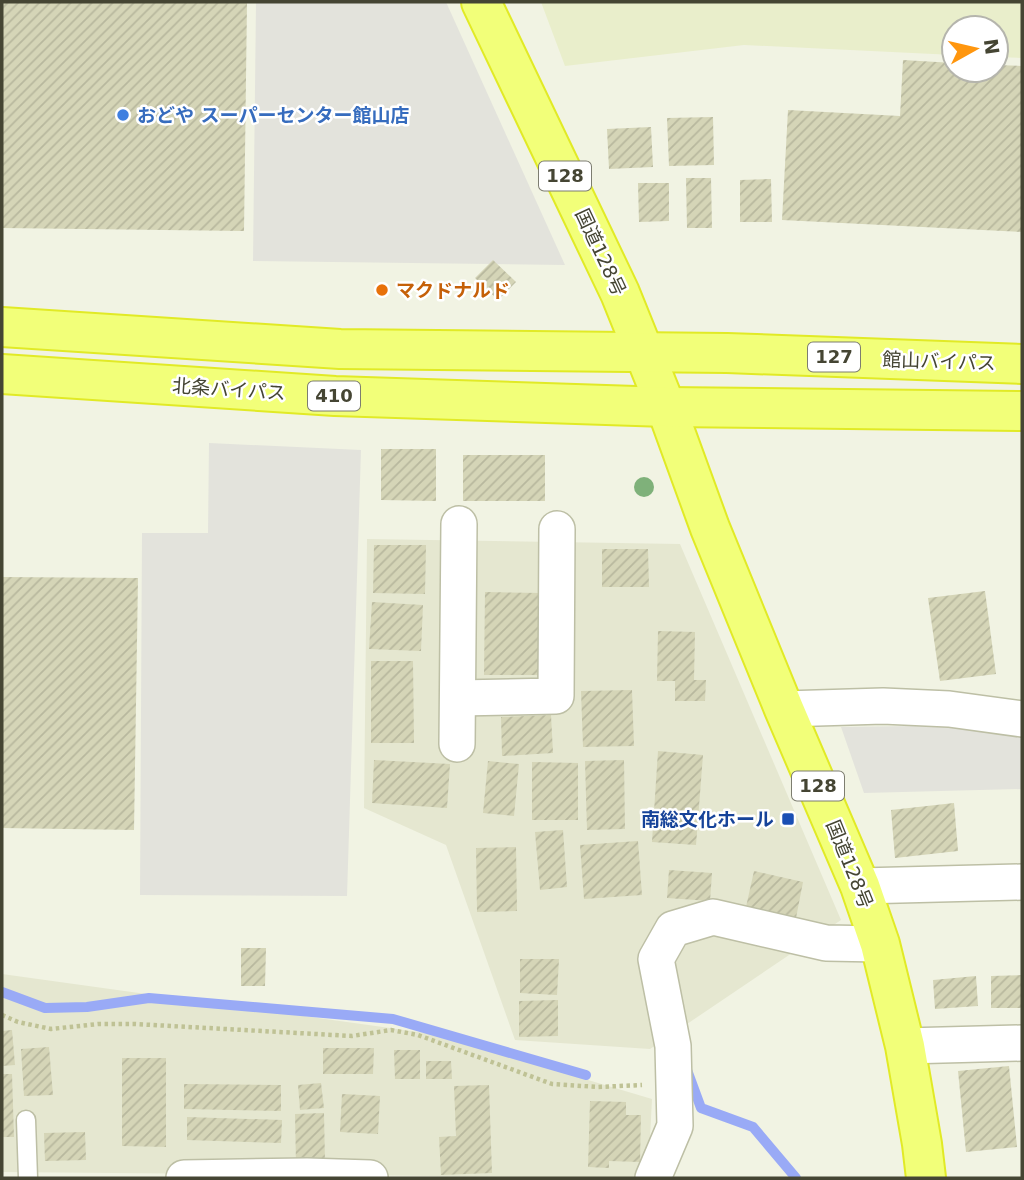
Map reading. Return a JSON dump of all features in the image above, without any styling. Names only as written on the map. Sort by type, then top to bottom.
[{"type":"highway","name":"国道128号","points":[[481,2],[589,225],[645,353]]},
{"type":"highway","points":[[2,327],[340,349],[645,353]]},
{"type":"highway","name":"館山バイパス","points":[[645,353],[1022,364]]},
{"type":"highway","name":"128","points":[[645,353],[666,407]]},
{"type":"highway","name":"北条バイパス","points":[[2,374],[335,396],[666,407]]},
{"type":"highway","name":"国道128号","points":[[666,407],[710,528],[860,886],[880,944],[905,1046],[926,1178]]},
{"type":"highway","points":[[666,407],[1022,411]]},
{"type":"street","points":[[457,744],[459,524]]},
{"type":"street","points":[[458,698],[555,696],[557,528]]},
{"type":"street","points":[[784,709],[883,706],[949,709],[1022,719]]},
{"type":"street","points":[[860,886],[1022,882]]},
{"type":"street","points":[[653,1178],[675,1126],[673,1046],[656,959],[673,929],[713,917],[825,943],[880,944]]},
{"type":"street","points":[[905,1046],[1022,1043]]},
{"type":"street","points":[[184,1178],[370,1178]]},
{"type":"lane","points":[[26,1120],[28,1178]]},
{"type":"path","points":[[2,1015],[18,1022],[51,1029],[97,1024],[135,1024],[352,1036],[391,1030],[418,1035],[552,1084],[598,1087],[674,1084]]},
{"type":"shaded area","points":[[256,2],[446,2],[565,265],[253,261]]},
{"type":"shaded area","points":[[541,2],[1022,2],[1022,58],[1010,58],[1010,14],[940,14],[940,54],[744,45],[565,66]]},
{"type":"shaded area","points":[[209,443],[361,450],[347,896],[140,895],[142,533],[208,533]]},
{"type":"shaded area","points":[[367,539],[680,544],[841,920],[650,1049],[515,1040],[446,845],[364,808]]},
{"type":"shaded area","points":[[982,725],[1022,728],[1022,789],[864,793],[841,727]]},
{"type":"shaded area","points":[[2,974],[433,1034],[652,1099],[648,1178],[2,1172]]},
{"type":"building","name":"おどや スーパーセンター館山店","points":[[2,2],[247,2],[244,231],[2,228]]},
{"type":"building","points":[[903,60],[940,62],[940,84],[1010,84],[1010,66],[1022,66],[1022,232],[782,220],[788,110],[900,116]]},
{"type":"building","points":[[713,117],[714,165],[669,166],[667,118]]},
{"type":"building","points":[[651,127],[653,167],[609,169],[607,129]]},
{"type":"building","points":[[686,178],[711,178],[712,228],[687,228]]},
{"type":"building","points":[[771,179],[772,222],[740,222],[740,180]]},
{"type":"building","points":[[638,183],[669,183],[669,221],[639,222]]},
{"type":"building","points":[[493,260],[516,282],[498,300],[475,278]]},
{"type":"building","points":[[381,449],[436,449],[436,501],[381,500]]},
{"type":"building","points":[[463,455],[545,455],[545,501],[463,501]]},
{"type":"building","points":[[374,545],[426,545],[425,594],[373,593]]},
{"type":"building","points":[[602,549],[648,549],[649,587],[602,587]]},
{"type":"building","points":[[2,577],[138,578],[134,830],[2,828]]},
{"type":"building","points":[[985,591],[996,674],[940,681],[928,598]]},
{"type":"building","points":[[485,592],[541,593],[541,675],[484,675]]},
{"type":"building","points":[[372,602],[423,605],[421,651],[369,649]]},
{"type":"building","points":[[658,631],[695,632],[694,680],[706,680],[705,701],[675,701],[675,681],[657,681]]},
{"type":"building","points":[[371,661],[413,661],[414,743],[371,743]]},
{"type":"building","points":[[632,690],[634,746],[583,747],[581,691]]},
{"type":"building","points":[[551,715],[553,753],[502,756],[501,717]]},
{"type":"building","points":[[658,751],[703,755],[696,845],[652,842]]},
{"type":"building","points":[[374,760],[450,764],[447,808],[372,803]]},
{"type":"building","points":[[624,760],[625,829],[587,830],[585,761]]},
{"type":"building","points":[[488,761],[519,764],[514,816],[483,813]]},
{"type":"building","points":[[532,762],[578,763],[578,820],[532,820]]},
{"type":"building","points":[[954,803],[958,851],[895,858],[891,810]]},
{"type":"building","points":[[563,830],[567,887],[540,890],[535,832]]},
{"type":"building","points":[[638,841],[642,895],[584,899],[580,845]]},
{"type":"building","points":[[516,847],[517,911],[477,912],[476,848]]},
{"type":"building","points":[[669,870],[712,873],[710,901],[667,898]]},
{"type":"building","points":[[754,871],[803,882],[796,918],[746,907]]},
{"type":"building","points":[[241,948],[266,948],[265,986],[241,986]]},
{"type":"building","points":[[520,959],[559,959],[557,995],[520,993]]},
{"type":"building","points":[[1022,975],[1022,1008],[991,1008],[991,976]]},
{"type":"building","points":[[976,976],[978,1006],[935,1009],[933,980]]},
{"type":"building","points":[[558,1000],[558,1036],[519,1037],[519,1001]]},
{"type":"building","points":[[12,1030],[15,1065],[2,1066],[2,1031]]},
{"type":"building","points":[[49,1047],[53,1095],[24,1096],[21,1049]]},
{"type":"building","points":[[323,1048],[374,1048],[373,1074],[323,1074]]},
{"type":"building","points":[[394,1050],[420,1050],[420,1079],[395,1079]]},
{"type":"building","points":[[122,1058],[166,1058],[166,1147],[122,1146]]},
{"type":"building","points":[[426,1061],[451,1061],[452,1079],[426,1079]]},
{"type":"building","points":[[1009,1066],[1017,1147],[966,1152],[958,1071]]},
{"type":"building","points":[[2,1074],[12,1074],[14,1137],[2,1137]]},
{"type":"building","points":[[321,1083],[324,1108],[300,1110],[298,1085]]},
{"type":"building","points":[[184,1084],[281,1085],[281,1111],[184,1109]]},
{"type":"building","points":[[489,1085],[492,1173],[441,1175],[439,1137],[456,1136],[454,1086]]},
{"type":"building","points":[[342,1094],[380,1096],[378,1134],[340,1132]]},
{"type":"building","points":[[590,1101],[626,1102],[626,1115],[641,1115],[640,1162],[609,1161],[609,1168],[588,1167]]},
{"type":"building","points":[[324,1113],[325,1163],[296,1164],[295,1114]]},
{"type":"building","points":[[187,1117],[282,1120],[281,1143],[187,1140]]},
{"type":"building","points":[[85,1132],[86,1160],[45,1161],[44,1133]]},
{"type":"waterway","points":[[2,992],[45,1008],[87,1007],[149,998],[393,1019],[586,1075]]},
{"type":"waterway","points":[[687,1070],[701,1108],[753,1127],[796,1178]]},
{"type":"place","name":"おどや スーパーセンター館山店","points":[[123,115]]},
{"type":"place","name":"マクドナルド","points":[[382,290]]},
{"type":"place","name":"南総文化ホール","points":[[788,819]]}]
